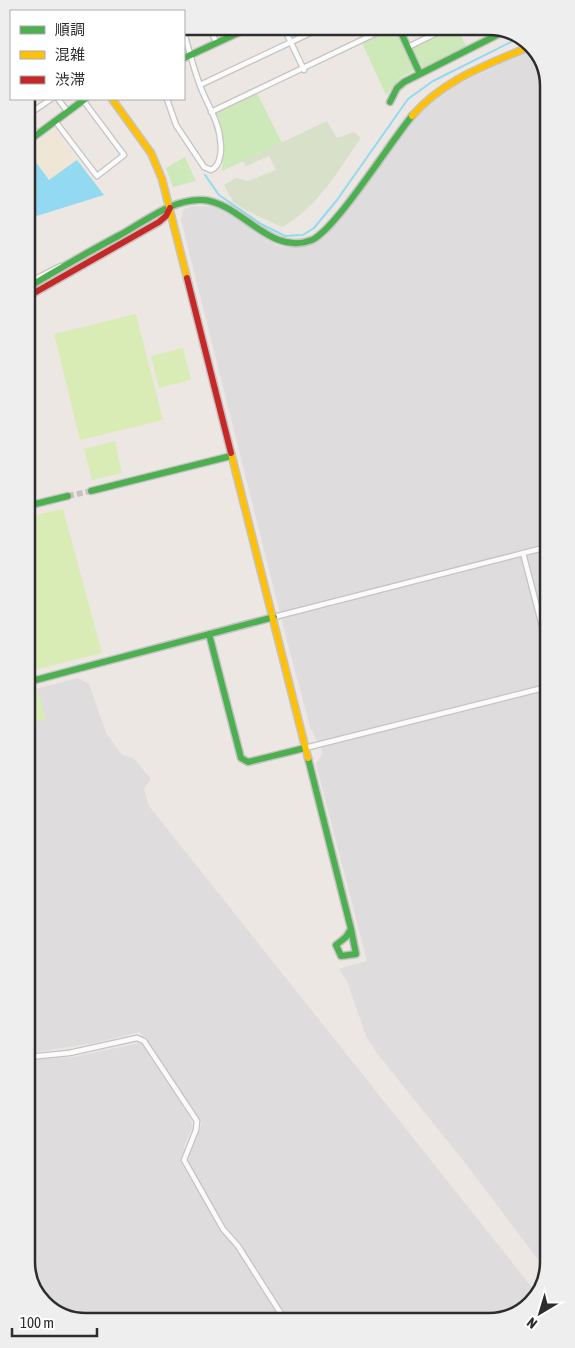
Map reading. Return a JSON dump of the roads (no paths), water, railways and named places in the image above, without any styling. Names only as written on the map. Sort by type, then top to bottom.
[{"type":"street","points":[[213,35],[217,43]]},
{"type":"street","points":[[187,57],[234,35]]},
{"type":"street","points":[[287,35],[304,70]]},
{"type":"street","points":[[200,85],[307,35]]},
{"type":"street","points":[[211,112],[304,70],[373,35]]},
{"type":"street","points":[[402,35],[420,74]]},
{"type":"street","points":[[408,47],[433,35]]},
{"type":"street","points":[[390,102],[397,88],[420,74],[496,36]]},
{"type":"street","points":[[167,100],[176,125],[204,167],[211,170],[218,164],[221,140],[187,57],[185,40]]},
{"type":"street","points":[[35,283],[170,208],[194,201],[212,201],[222,204],[279,241],[294,244],[309,240],[325,230],[404,126],[428,99],[455,79],[524,49]]},
{"type":"street","points":[[35,110],[49,100]]},
{"type":"street","points":[[59,100],[68,112]]},
{"type":"street","points":[[35,131],[37,134],[84,100],[124,155],[96,176],[55,121]]},
{"type":"street","points":[[113,100],[151,153],[162,179],[170,208],[351,929],[356,954],[347,957],[341,956],[337,951],[336,945],[346,937],[351,929]]},
{"type":"street","points":[[35,292],[159,222],[166,216],[170,208]]},
{"type":"street","points":[[35,278],[53,268],[67,264]]},
{"type":"street","points":[[91,491],[231,456]]},
{"type":"street","points":[[35,504],[68,496]]},
{"type":"street","points":[[35,680],[540,549]]},
{"type":"street","points":[[523,553],[540,618]]},
{"type":"street","points":[[209,634],[241,758],[248,762],[540,689]]},
{"type":"street","points":[[35,1056],[69,1053],[138,1038],[144,1041],[197,1121],[196,1130],[184,1160],[223,1229],[238,1246],[281,1313]]},
{"type":"water","points":[[77,160],[104,195],[35,217],[35,161],[49,180]]},
{"type":"waterway","points":[[205,175],[219,195],[261,224],[285,236],[303,235],[314,228],[337,200],[408,99],[433,81],[513,41]]},
{"type":"tunnel","points":[[68,496],[91,491]]}]
